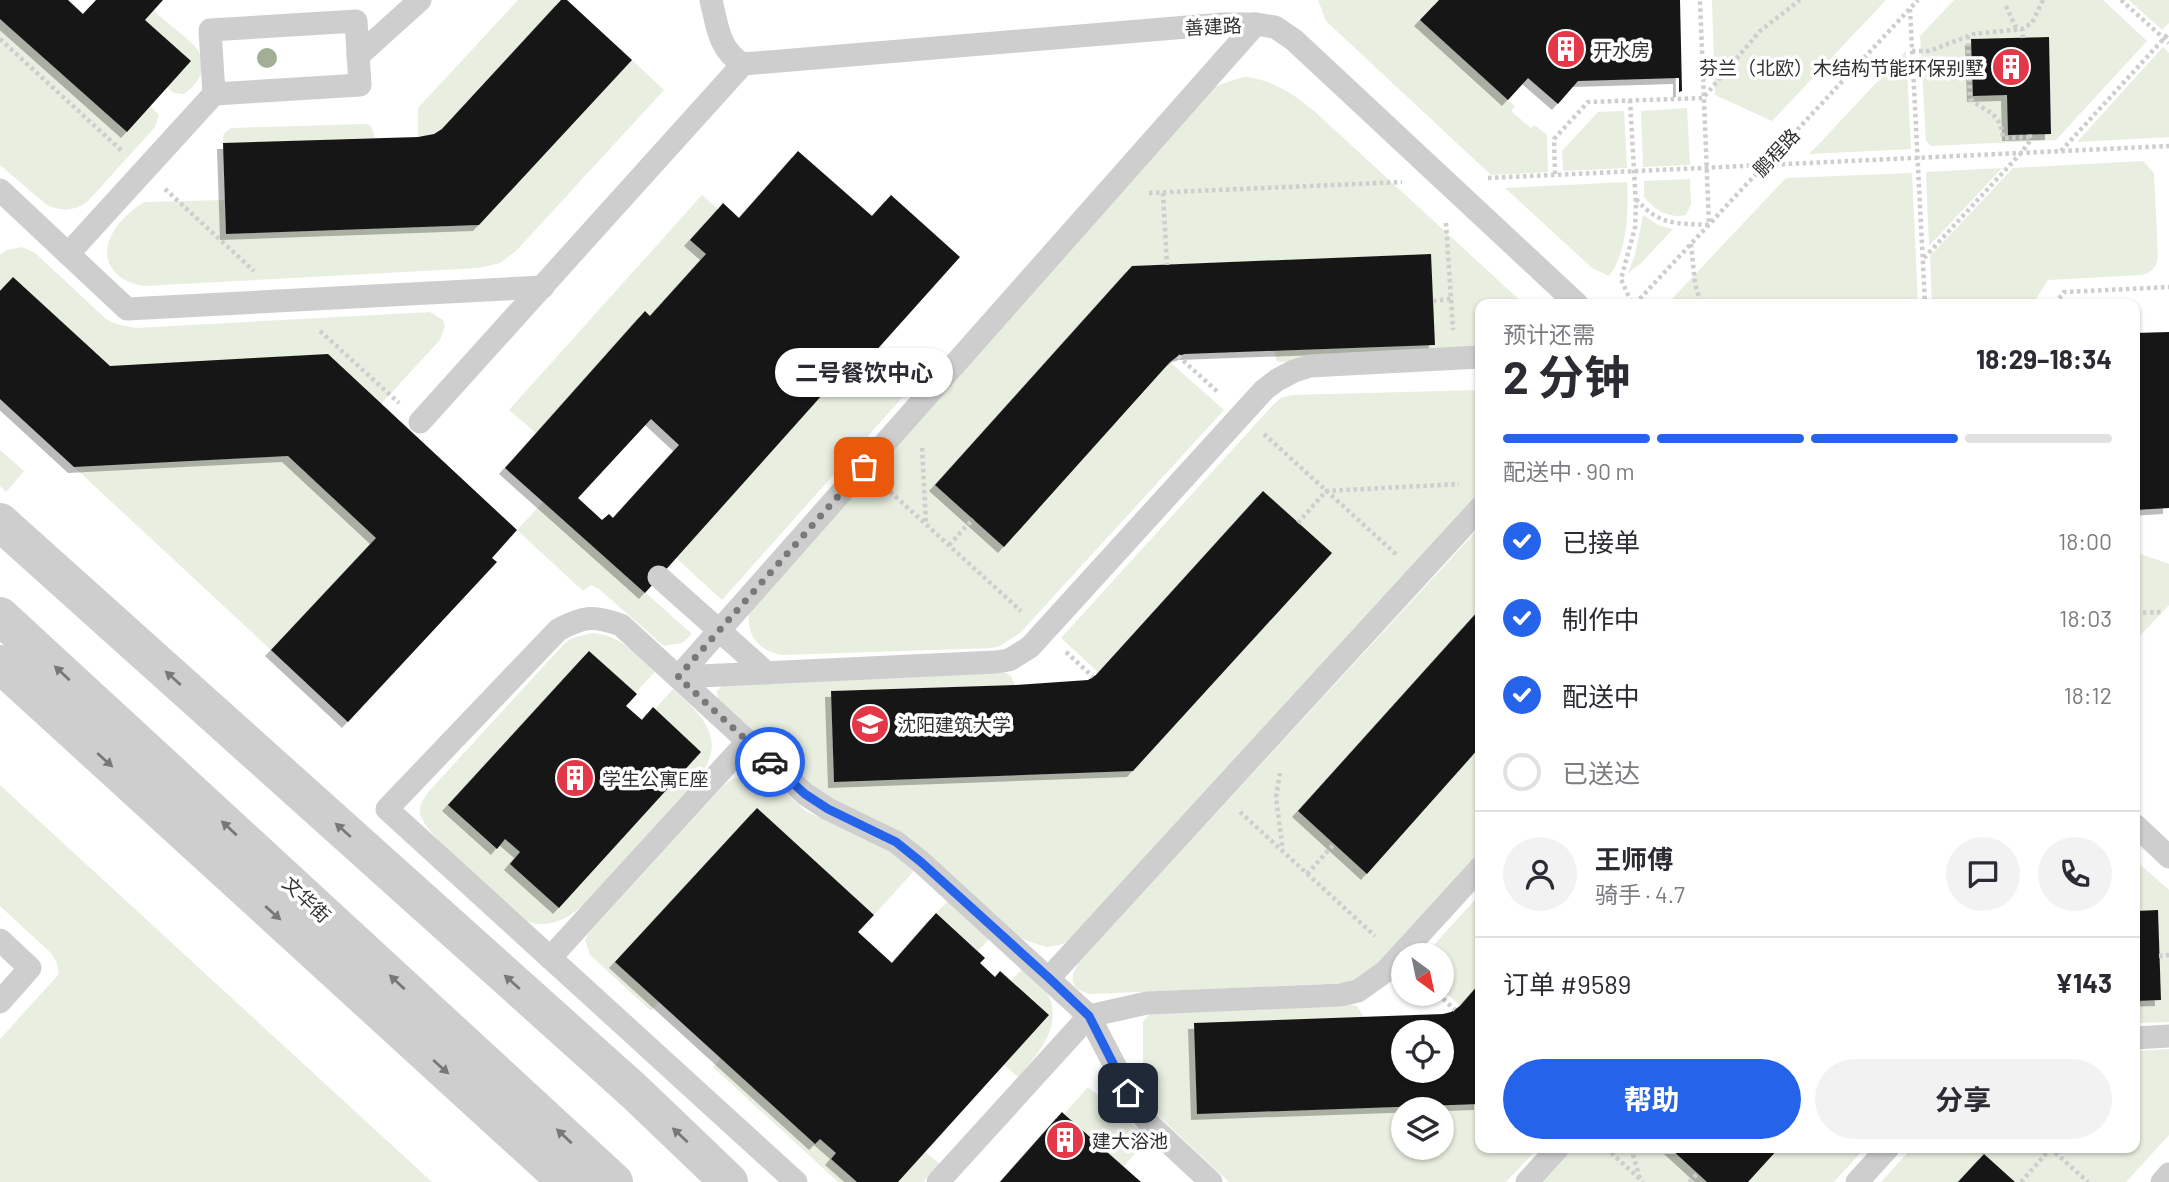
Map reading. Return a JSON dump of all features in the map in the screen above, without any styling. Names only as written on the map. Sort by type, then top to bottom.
[{"type":"street","points":[[0,522],[625,1083],[729,1182]]},
{"type":"street","name":"文华街","points":[[0,617],[614,1182]]},
{"type":"street","name":"文华街","points":[[0,664],[567,1182]]},
{"type":"lane","points":[[358,56],[420,0]]},
{"type":"lane","points":[[421,422],[743,64],[733,59],[724,48],[711,0]]},
{"type":"lane","points":[[68,254],[214,94],[360,85],[356,21],[210,30],[214,94]]},
{"type":"lane","name":"善建路","points":[[743,64],[1223,24],[1275,27],[1294,40],[1572,299]]},
{"type":"lane","points":[[678,677],[1256,24]]},
{"type":"lane","points":[[0,190],[127,309],[543,287]]},
{"type":"lane","points":[[678,677],[1009,660],[1030,647],[1264,390],[1277,380],[1310,366],[1475,357]]},
{"type":"lane","points":[[1049,978],[1475,513]]},
{"type":"lane","points":[[659,577],[767,673]]},
{"type":"lane","points":[[796,1182],[387,809],[558,630],[579,619],[601,618],[621,625],[805,794],[828,809],[896,842],[913,855],[1089,1016],[1138,1110],[1152,1127],[1211,1182]]},
{"type":"lane","points":[[550,958],[748,741]]},
{"type":"lane","points":[[2140,830],[2169,857]]},
{"type":"lane","points":[[1412,943],[1475,873]]},
{"type":"lane","points":[[0,940],[30,968],[0,1002]]},
{"type":"lane","points":[[938,1182],[1089,1016],[1147,1003],[1340,995],[1358,991],[1372,983],[1391,965]]},
{"type":"lane","points":[[2140,1038],[2169,1036]]},
{"type":"lane","points":[[1527,1182],[1553,1153]]},
{"type":"lane","points":[[1857,1182],[1883,1153]]},
{"type":"lane","points":[[2162,1182],[2169,1174]]},
{"type":"path","points":[[1636,199],[1659,219],[1674,223],[1709,225],[1700,0]]},
{"type":"path","points":[[1555,174],[1554,139],[1588,102],[1703,98],[1760,31],[1800,0]]},
{"type":"path","name":"鹏程路","points":[[1639,299],[1918,0]]},
{"type":"path","points":[[1912,51],[1929,51],[1968,36],[2022,29],[2032,23],[2043,0]]},
{"type":"path","points":[[2121,0],[2169,43]]},
{"type":"path","points":[[2006,6],[2015,26],[2022,29]]},
{"type":"path","points":[[1910,8],[1925,299]]},
{"type":"path","points":[[2022,29],[2023,38]]},
{"type":"path","points":[[2061,151],[2169,33]]},
{"type":"path","points":[[1923,259],[2030,141],[2030,136],[2003,138],[2002,128],[1989,110],[1970,99],[1968,36]]},
{"type":"path","points":[[0,40],[421,422]]},
{"type":"path","points":[[1630,100],[1636,199],[1635,228],[1621,279],[1631,299]]},
{"type":"path","points":[[1104,195],[2169,146]]},
{"type":"path","points":[[1443,180],[1455,358]]},
{"type":"path","points":[[1163,192],[1167,265]]},
{"type":"path","points":[[1691,244],[1695,284],[1700,299]]},
{"type":"path","points":[[2059,299],[2064,292],[2169,287]]},
{"type":"path","points":[[1433,301],[1451,299]]},
{"type":"path","points":[[1178,356],[1419,575]]},
{"type":"path","points":[[864,467],[1093,677]]},
{"type":"path","points":[[1298,523],[1326,491],[1468,484]]},
{"type":"path","points":[[949,545],[973,519]]},
{"type":"path","points":[[2140,613],[2163,612]]},
{"type":"path","points":[[1282,764],[1276,797],[1283,852]]},
{"type":"path","points":[[1219,792],[1391,952]]},
{"type":"path","points":[[1307,874],[1334,845]]},
{"type":"path","points":[[2159,956],[2169,955]]},
{"type":"path","points":[[1451,1006],[1455,1010]]},
{"type":"path","points":[[1611,1153],[1642,1181]]},
{"type":"path","points":[[1633,1153],[1642,1181]]},
{"type":"path","points":[[2021,1182],[2047,1153]]},
{"type":"path","points":[[2056,1153],[2088,1182]]},
{"type":"path","points":[[1689,1182],[1698,1173]]},
{"type":"shaded area","points":[[518,0],[561,0],[442,129],[434,134],[418,137],[418,108]]},
{"type":"shaded area","points":[[1318,0],[1439,0],[1421,19],[1416,16],[1515,106],[1511,111],[1531,128],[1535,125],[1547,135],[1548,172],[1491,175],[1326,21]]},
{"type":"shaded area","points":[[1712,0],[1886,0],[1772,121],[1715,95]]},
{"type":"shaded area","points":[[1954,0],[2103,0],[2147,41],[2056,140],[1931,146],[1926,141],[1920,36]],"holes":[[[2050,94],[2051,134],[2008,134],[2007,96]]]},
{"type":"shaded area","points":[[2129,0],[2169,0],[2169,23],[2162,30]]},
{"type":"shaded area","points":[[154,11],[191,42],[202,58],[200,76],[184,94],[174,93],[167,87],[191,61],[145,20]]},
{"type":"shaded area","points":[[0,19],[127,132],[150,106],[159,115],[155,127],[88,201],[73,209],[58,209],[47,205],[0,165]]},
{"type":"shaded area","points":[[2163,47],[2169,53],[2169,137],[2077,142]]},
{"type":"shaded area","points":[[1906,51],[1911,149],[1809,154],[1818,145]]},
{"type":"shaded area","points":[[632,60],[664,90],[516,251],[500,263],[479,268],[144,286],[120,276],[112,269],[108,260],[107,250],[115,229],[132,211],[146,202],[225,200],[226,234],[479,225]]},
{"type":"shaded area","points":[[1244,77],[1254,78],[1281,88],[1297,98],[1519,299],[1475,299],[1475,354],[1277,361],[1274,351],[1434,344],[1431,254],[1132,266],[935,485],[1170,362],[1224,410],[1020,633],[992,648],[782,655],[767,650],[756,642],[750,629],[749,613],[1212,88]]},
{"type":"shaded area","points":[[1687,108],[1690,165],[1643,167],[1641,111]]},
{"type":"shaded area","points":[[1624,111],[1627,168],[1563,171],[1562,151],[1598,112]]},
{"type":"shaded area","points":[[371,126],[375,138],[223,143],[224,134],[231,128]]},
{"type":"shaded area","points":[[2143,161],[2154,173],[2158,256],[2155,266],[2142,275],[2048,280],[2036,299],[1932,299],[1930,256],[2013,168]]},
{"type":"shaded area","points":[[2002,168],[1929,246],[1926,172]]},
{"type":"shaded area","points":[[1912,173],[1918,299],[1672,299],[1786,178]]},
{"type":"shaded area","points":[[1690,179],[1691,204],[1686,215],[1673,216],[1662,212],[1644,197],[1644,181]]},
{"type":"shaded area","points":[[1627,182],[1628,206],[1623,244],[1609,276],[1592,268],[1505,188]]},
{"type":"shaded area","points":[[702,195],[718,209],[690,240],[706,254],[650,316],[645,312],[536,433],[509,410]]},
{"type":"shaded area","points":[[1643,215],[1658,225],[1673,229],[1628,273],[1635,255]]},
{"type":"shaded area","points":[[22,247],[35,253],[106,319],[128,327],[430,312],[443,320],[445,326],[440,340],[381,404],[110,366],[0,291],[0,255],[7,250]]},
{"type":"shaded area","points":[[881,346],[918,380],[722,600],[676,558],[840,375],[848,382]]},
{"type":"shaded area","points":[[1475,390],[1475,503],[1074,938],[1060,945],[1046,947],[1022,939],[910,838],[823,797],[718,701],[717,691],[724,684],[1004,672],[1011,676],[1015,685],[831,691],[834,781],[1133,771],[1331,554],[1263,491],[1098,672],[1061,638],[1272,406],[1281,398],[1291,395]]},
{"type":"shaded area","points":[[0,450],[24,471],[6,492],[0,486]]},
{"type":"shaded area","points":[[288,456],[376,538],[271,650],[74,467]]},
{"type":"shaded area","points":[[543,502],[692,634],[682,643],[664,646],[599,589],[591,585],[583,591],[517,530]]},
{"type":"shaded area","points":[[1475,532],[1475,615],[1298,811],[1367,873],[1475,753],[1475,860],[1399,943],[1391,943],[1391,952],[1380,964],[1358,980],[1346,983],[1090,994],[1075,986],[1074,973],[1079,962]]},
{"type":"shaded area","points":[[2140,554],[2169,564],[2169,605],[2140,636]]},
{"type":"shaded area","points":[[592,633],[619,641],[655,672],[635,693],[589,651],[448,805],[496,849],[505,839],[520,852],[510,864],[559,908],[701,752],[655,709],[673,689],[693,708],[708,728],[712,750],[700,776],[583,905],[556,922],[534,923],[526,921],[484,885],[435,837],[420,813],[420,806],[431,789],[564,644],[572,638]]},
{"type":"shaded area","points":[[763,778],[773,782],[806,811],[886,849],[914,871],[874,915],[757,808],[616,961],[659,1002],[651,1011],[590,955],[585,940],[723,786],[732,779]]},
{"type":"shaded area","points":[[0,785],[432,1182],[0,1182],[0,1039],[59,974],[51,953],[0,906]]},
{"type":"shaded area","points":[[2140,864],[2169,890],[2169,1022],[2140,1023],[2140,1001],[2161,1000],[2158,910],[2140,911]]},
{"type":"shaded area","points":[[1475,900],[1475,989],[1460,1006],[1454,1000],[1454,943],[1436,943]]},
{"type":"shaded area","points":[[948,901],[990,938],[978,951],[936,913]]},
{"type":"shaded area","points":[[1023,968],[1046,991],[1053,1014],[1051,1026],[1041,1048],[1018,1077],[1004,1065],[1049,1015],[1011,981]]},
{"type":"shaded area","points":[[1348,1004],[1357,1006],[1364,1017],[1197,1113],[1391,1107],[1391,1160],[1454,1160],[1454,1105],[1475,1104],[1475,1153],[1533,1153],[1506,1182],[1229,1182],[1150,1108],[1143,1090],[1143,1022],[1150,1013]]},
{"type":"shaded area","points":[[2169,1049],[2169,1135],[2126,1182],[2015,1182],[1984,1154],[1958,1182],[1881,1182],[1907,1153],[2140,1153],[2140,1051]]},
{"type":"shaded area","points":[[721,1058],[815,1144],[820,1139],[836,1153],[831,1159],[857,1182],[838,1182],[713,1067]]},
{"type":"shaded area","points":[[1088,1087],[1149,1138],[1123,1167],[1064,1114]]},
{"type":"shaded area","points":[[925,1152],[940,1164],[923,1182],[898,1182]]},
{"type":"shaded area","points":[[1566,1153],[1675,1153],[1707,1182],[1540,1182]]},
{"type":"shaded area","points":[[1774,1153],[1860,1153],[1834,1182],[1748,1182]]},
{"type":"building","points":[[0,0],[68,0],[83,14],[96,0],[163,0],[145,20],[191,61],[127,132],[0,19]]},
{"type":"building","points":[[561,0],[567,0],[632,60],[479,225],[226,234],[223,143],[418,137],[434,134],[442,129]]},
{"type":"building","name":"开水房","points":[[1439,0],[1680,0],[1682,91],[1679,92],[1679,78],[1578,81],[1558,104],[1528,78],[1508,100],[1420,20]]},
{"type":"building","name":"芬兰（北欧）木结构节能环保别墅","points":[[2049,37],[2051,134],[2008,135],[2007,95],[1973,96],[1971,39]]},
{"type":"building","points":[[798,151],[872,216],[891,195],[960,257],[848,382],[840,375],[645,593],[505,468],[645,311],[650,316],[706,254],[690,240],[723,203],[739,218]],"holes":[[[651,419],[679,445],[613,518],[609,514],[602,520],[578,498]]]},
{"type":"building","points":[[1431,254],[1435,345],[1178,356],[1004,547],[935,485],[1132,266]]},
{"type":"building","points":[[13,277],[110,366],[328,354],[517,530],[492,558],[497,562],[348,722],[271,650],[376,538],[288,456],[74,467],[0,399],[0,291]]},
{"type":"building","points":[[2169,332],[2169,508],[2140,510],[2140,333]]},
{"type":"building","points":[[1263,491],[1332,553],[1133,771],[834,782],[831,691],[1088,680],[1096,675]]},
{"type":"building","points":[[1475,615],[1475,753],[1367,874],[1298,811]]},
{"type":"building","name":"学生公寓E座","points":[[589,651],[637,694],[626,706],[642,720],[653,707],[701,752],[559,908],[510,864],[520,852],[505,839],[497,849],[448,805]]},
{"type":"building","points":[[757,808],[874,915],[858,932],[892,963],[936,913],[985,958],[980,963],[995,977],[1000,971],[1049,1015],[898,1182],[857,1182],[831,1159],[836,1153],[820,1139],[815,1144],[615,962]]},
{"type":"building","points":[[2158,910],[2161,1000],[2140,1001],[2140,911]]},
{"type":"building","points":[[1475,989],[1475,1104],[1454,1105],[1454,1097],[1391,1097],[1391,1107],[1197,1114],[1194,1023],[1443,1014],[1460,1006]]},
{"type":"building","name":"建大浴池","points":[[1062,1112],[1064,1114],[1141,1182],[1000,1182]]},
{"type":"building","points":[[1675,1153],[1774,1153],[1748,1182],[1707,1182]]},
{"type":"building","points":[[1984,1154],[2015,1182],[1958,1182]]},
{"type":"way so far","points":[[770,762],[678,677],[864,467]]},
{"type":"place","name":"开水房","points":[[1566,49]]},
{"type":"place","name":"芬兰（北欧）木结构节能环保别墅","points":[[2011,67]]},
{"type":"place","name":"二号餐饮中心","points":[[864,467]]},
{"type":"place","name":"沈阳建筑大学","points":[[870,724]]},
{"type":"place","name":"学生公寓E座","points":[[575,778]]},
{"type":"place","name":"建大浴池","points":[[1065,1140]]},
{"type":"route","points":[[770,762],[805,794],[828,809],[896,842],[1049,978],[1089,1016],[1128,1093]]}]
